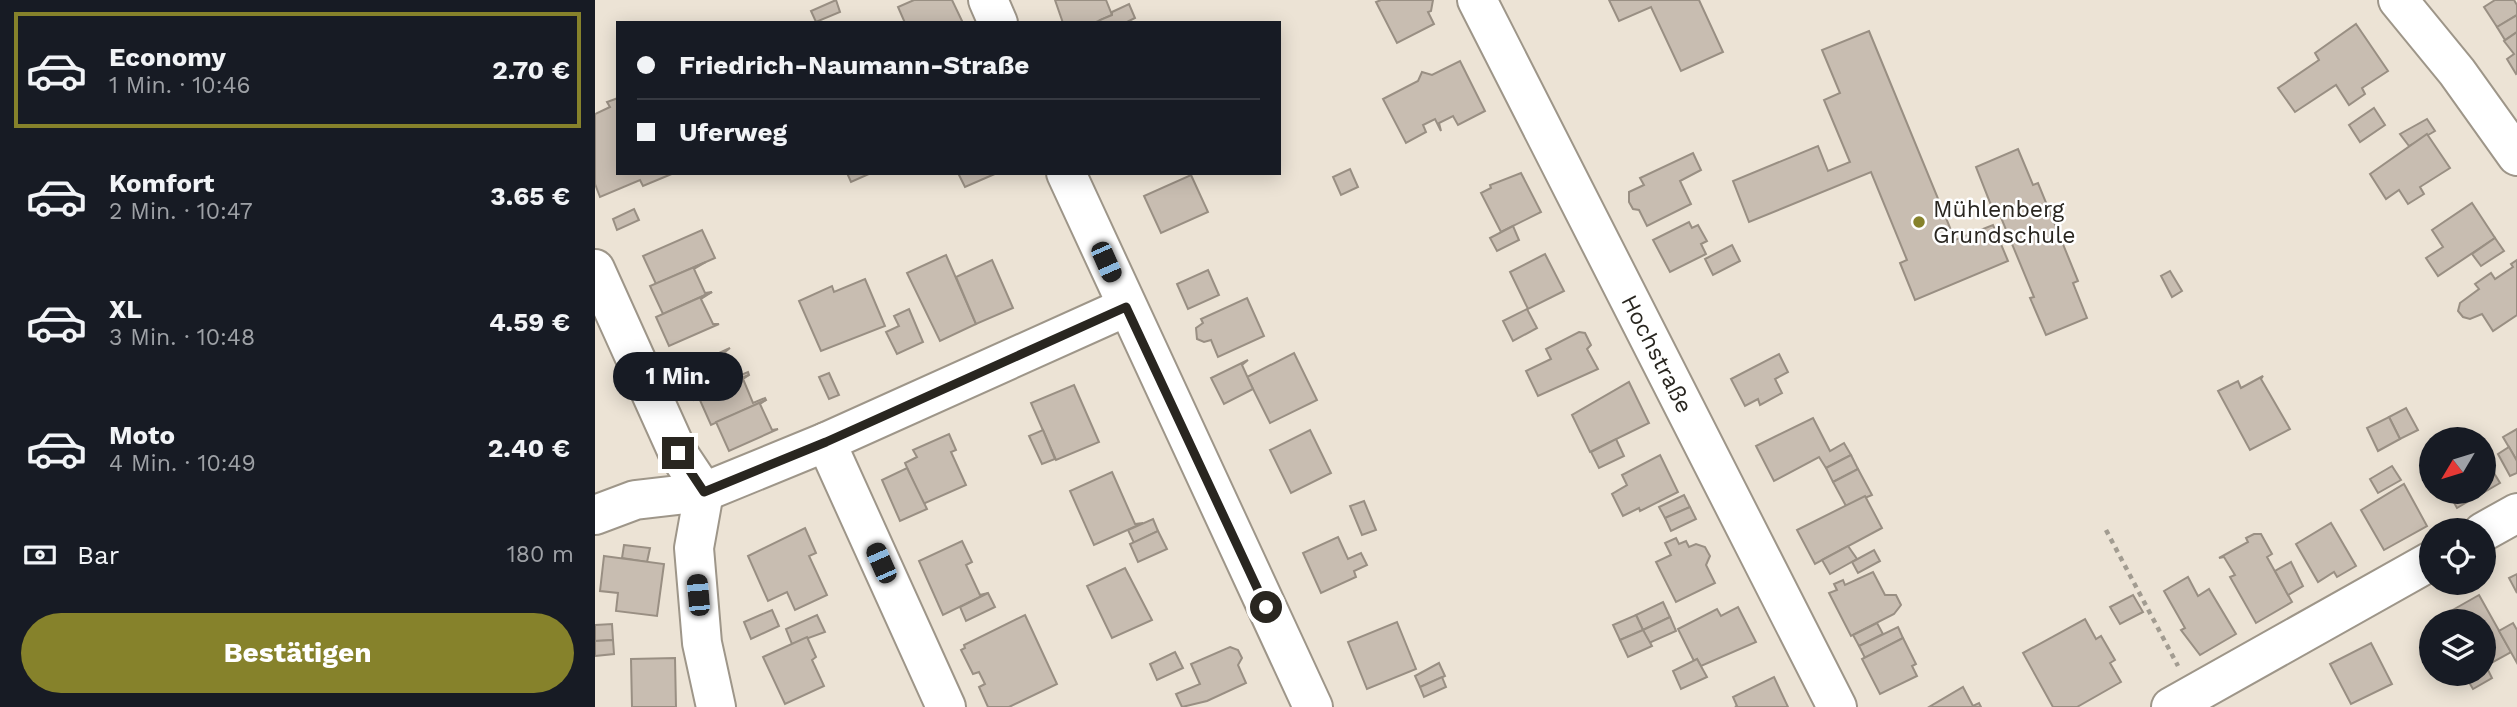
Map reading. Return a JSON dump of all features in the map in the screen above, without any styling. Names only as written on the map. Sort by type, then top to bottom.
[{"type":"street","points":[[988,0],[997,21]]},
{"type":"street","name":"Hochstraße","points":[[1477,0],[1837,707]]},
{"type":"street","points":[[2398,0],[2457,72],[2517,156]]},
{"type":"street","points":[[1067,175],[1313,707]]},
{"type":"street","points":[[595,269],[678,453],[704,492],[694,548],[702,643],[716,707]]},
{"type":"street","points":[[595,515],[635,500],[704,492],[826,442],[1126,307]]},
{"type":"street","points":[[826,442],[946,707]]},
{"type":"street","points":[[2496,525],[2517,513]]},
{"type":"street","points":[[2182,701],[2419,568]]},
{"type":"path","points":[[2106,530],[2182,701]]},
{"type":"building","points":[[836,0],[840,12],[816,21],[811,11]]},
{"type":"building","points":[[914,0],[952,0],[962,21],[904,21],[898,7]]},
{"type":"building","points":[[1055,0],[1106,0],[1112,15],[1098,21],[1062,21]]},
{"type":"building","points":[[1433,0],[1431,11],[1428,12],[1434,24],[1397,43],[1376,2]]},
{"type":"building","points":[[1609,0],[1699,0],[1723,52],[1681,71],[1651,7],[1619,21]]},
{"type":"building","points":[[2495,0],[2514,0],[2517,5],[2517,15],[2497,27],[2484,7]]},
{"type":"building","points":[[1129,4],[1135,18],[1129,21],[1100,21],[1112,15],[1112,12]]},
{"type":"building","points":[[2517,15],[2517,32],[2505,40],[2497,27]]},
{"type":"building","points":[[2356,24],[2388,71],[2362,88],[2365,94],[2349,105],[2336,85],[2295,112],[2278,88],[2319,60],[2315,53]]},
{"type":"building","points":[[1869,31],[1955,240],[1993,225],[2008,261],[1915,300],[1900,263],[1907,260],[1871,172],[1749,222],[1733,181],[1818,146],[1828,171],[1850,162],[1824,100],[1840,93],[1822,50]]},
{"type":"building","points":[[2517,32],[2516,74],[2507,59],[2514,54],[2504,41]]},
{"type":"building","points":[[1460,61],[1485,111],[1458,125],[1453,116],[1439,123],[1441,131],[1435,119],[1423,125],[1426,132],[1406,143],[1383,99],[1418,81],[1422,72],[1432,75]]},
{"type":"building","points":[[616,99],[616,175],[669,175],[643,186],[640,180],[600,197],[595,184],[595,114],[610,107],[607,102]]},
{"type":"building","points":[[2374,108],[2385,125],[2360,142],[2349,125]]},
{"type":"building","points":[[2427,119],[2435,131],[2409,146],[2400,134]]},
{"type":"building","points":[[2427,134],[2450,168],[2420,187],[2424,194],[2408,204],[2399,190],[2386,199],[2370,174]]},
{"type":"building","points":[[2018,149],[2033,185],[2038,183],[2078,281],[2073,283],[2087,318],[2046,335],[2030,298],[2034,297],[1995,203],[1991,205],[1976,167]]},
{"type":"building","points":[[1693,153],[1701,170],[1680,181],[1691,204],[1647,226],[1639,210],[1633,209],[1629,202],[1629,192],[1644,185],[1640,178]]},
{"type":"building","points":[[1350,169],[1358,187],[1341,195],[1333,177]]},
{"type":"building","points":[[1521,173],[1541,212],[1501,232],[1481,193],[1491,188],[1490,185]]},
{"type":"building","points":[[848,175],[867,175],[851,182]]},
{"type":"building","points":[[959,175],[992,175],[965,187]]},
{"type":"building","points":[[1191,175],[1208,212],[1161,233],[1144,196]]},
{"type":"building","points":[[2472,203],[2495,238],[2438,276],[2426,258],[2443,247],[2432,230]]},
{"type":"building","points":[[634,209],[639,220],[617,230],[613,219]]},
{"type":"building","points":[[1689,222],[1692,228],[1698,225],[1707,241],[1701,244],[1706,254],[1670,272],[1653,240]]},
{"type":"building","points":[[1513,226],[1519,240],[1497,251],[1490,238]]},
{"type":"building","points":[[702,230],[715,258],[656,284],[643,256]]},
{"type":"building","points":[[2495,238],[2504,251],[2481,266],[2472,254]]},
{"type":"building","points":[[1732,245],[1740,261],[1713,275],[1705,259]]},
{"type":"building","points":[[1545,254],[1564,291],[1528,309],[1510,272]]},
{"type":"building","points":[[946,255],[976,324],[940,341],[907,273]]},
{"type":"building","points":[[992,260],[1013,308],[976,324],[956,277]]},
{"type":"building","points":[[2517,260],[2517,315],[2493,331],[2482,314],[2470,319],[2463,317],[2458,311],[2460,303],[2479,289],[2475,284],[2491,273],[2495,279],[2513,267],[2511,264]]},
{"type":"building","points":[[706,262],[694,269],[705,293],[712,292],[663,314],[650,286]]},
{"type":"building","points":[[1208,270],[1219,295],[1188,309],[1177,284]]},
{"type":"building","points":[[2170,271],[2182,291],[2172,297],[2161,276]]},
{"type":"building","points":[[865,279],[885,326],[821,351],[799,301],[832,286],[834,292]]},
{"type":"building","points":[[712,292],[701,299],[713,324],[719,324],[669,346],[656,317]]},
{"type":"building","points":[[1247,298],[1264,336],[1218,357],[1211,340],[1204,342],[1197,339],[1196,328],[1203,323],[1201,319]]},
{"type":"building","points":[[909,309],[923,342],[897,354],[886,332],[899,326],[894,316]]},
{"type":"building","points":[[1527,309],[1537,328],[1513,341],[1503,321]]},
{"type":"building","points":[[1579,332],[1585,333],[1591,345],[1587,349],[1598,369],[1538,396],[1526,371],[1551,359],[1546,349]]},
{"type":"building","points":[[730,348],[725,352],[736,377],[748,372],[749,375],[694,400],[680,371]]},
{"type":"building","points":[[1294,353],[1317,400],[1270,423],[1247,377]]},
{"type":"building","points":[[1779,354],[1788,372],[1775,379],[1782,393],[1760,405],[1758,399],[1745,406],[1731,379]]},
{"type":"building","points":[[1248,360],[1242,365],[1253,389],[1224,404],[1211,378]]},
{"type":"building","points":[[829,373],[839,395],[829,399],[819,377]]},
{"type":"building","points":[[749,375],[743,379],[753,403],[765,398],[766,400],[711,425],[699,398]]},
{"type":"building","points":[[2263,376],[2261,379],[2290,429],[2250,450],[2218,391],[2238,381],[2241,388]]},
{"type":"building","points":[[1629,382],[1649,423],[1590,452],[1572,415]]},
{"type":"building","points":[[1074,385],[1099,442],[1056,460],[1031,403]]},
{"type":"building","points":[[766,400],[760,404],[772,430],[778,429],[729,451],[716,422]]},
{"type":"building","points":[[2406,408],[2418,430],[2400,439],[2389,417]]},
{"type":"building","points":[[2389,417],[2400,439],[2378,451],[2367,428]]},
{"type":"building","points":[[1813,418],[1830,451],[1844,443],[1851,455],[1826,468],[1819,457],[1774,481],[1756,446]]},
{"type":"building","points":[[2517,429],[2517,461],[2503,437]]},
{"type":"building","points":[[1043,430],[1055,459],[1042,464],[1029,436]]},
{"type":"building","points":[[1310,430],[1331,473],[1291,493],[1270,450]]},
{"type":"building","points":[[949,434],[956,450],[951,452],[966,485],[923,504],[905,463],[917,457],[913,450]]},
{"type":"building","points":[[1616,439],[1624,456],[1599,468],[1591,452]]},
{"type":"building","points":[[2509,447],[2517,461],[2517,473],[2510,476],[2498,454]]},
{"type":"building","points":[[1660,455],[1678,492],[1640,511],[1639,508],[1623,516],[1612,494],[1627,485],[1622,475]]},
{"type":"building","points":[[1851,455],[1858,469],[1833,482],[1826,468]]},
{"type":"building","points":[[2392,466],[2401,480],[2378,493],[2370,479]]},
{"type":"building","points":[[907,468],[927,509],[900,521],[882,480]]},
{"type":"building","points":[[1858,469],[1872,495],[1846,506],[1833,482]]},
{"type":"building","points":[[1112,472],[1135,524],[1143,523],[1094,545],[1070,491]]},
{"type":"building","points":[[2404,484],[2423,518],[2419,518],[2419,530],[2384,550],[2361,510]]},
{"type":"building","points":[[1684,495],[1690,507],[1665,518],[1659,507]]},
{"type":"building","points":[[1865,496],[1882,528],[1815,564],[1797,530]]},
{"type":"building","points":[[1364,501],[1376,530],[1362,535],[1350,506]]},
{"type":"building","points":[[1690,507],[1696,519],[1671,531],[1665,518]]},
{"type":"building","points":[[1153,519],[1158,531],[1134,543],[1128,530]]},
{"type":"building","points":[[2331,523],[2356,566],[2337,577],[2334,572],[2318,582],[2296,544]]},
{"type":"building","points":[[805,528],[816,553],[809,556],[827,595],[795,610],[787,592],[768,601],[748,556]]},
{"type":"building","points":[[1158,531],[1167,549],[1138,562],[1130,544]]},
{"type":"building","points":[[2261,534],[2272,554],[2267,557],[2292,602],[2256,623],[2230,577],[2235,575],[2224,557],[2219,558],[2248,542],[2246,538]]},
{"type":"building","points":[[1338,537],[1348,559],[1361,553],[1367,565],[1354,571],[1356,577],[1321,593],[1303,553]]},
{"type":"building","points":[[1676,538],[1679,544],[1686,541],[1689,547],[1696,544],[1705,547],[1710,556],[1706,565],[1715,583],[1676,602],[1656,562],[1671,555],[1665,543]]},
{"type":"building","points":[[962,541],[972,562],[966,565],[980,595],[988,593],[943,615],[919,561]]},
{"type":"building","points":[[624,545],[650,548],[647,562],[622,558]]},
{"type":"building","points":[[1848,546],[1857,559],[1830,574],[1822,560]]},
{"type":"building","points":[[1874,550],[1880,561],[1858,573],[1852,562]]},
{"type":"building","points":[[604,556],[664,564],[657,616],[616,611],[618,593],[600,591]]},
{"type":"building","points":[[2291,562],[2303,586],[2288,595],[2275,571]]},
{"type":"building","points":[[1125,568],[1152,620],[1112,638],[1087,586]]},
{"type":"building","points":[[1873,572],[1885,595],[1896,595],[1901,605],[1894,614],[1851,636],[1829,593],[1837,590],[1834,584],[1843,580],[1845,585]]},
{"type":"building","points":[[2517,574],[2517,593],[2509,578]]},
{"type":"building","points":[[2188,577],[2198,596],[2209,589],[2236,634],[2200,655],[2181,630],[2185,628],[2164,591]]},
{"type":"building","points":[[988,593],[995,607],[966,621],[960,607]]},
{"type":"building","points":[[2133,595],[2143,612],[2120,624],[2110,607]]},
{"type":"building","points":[[2479,595],[2487,609],[2454,609]]},
{"type":"building","points":[[1663,602],[1670,617],[1643,630],[1636,615]]},
{"type":"building","points":[[1738,607],[1756,642],[1701,666],[1697,659],[1694,661],[1678,629],[1717,609],[1721,616]]},
{"type":"building","points":[[772,610],[779,626],[751,639],[744,622]]},
{"type":"building","points":[[817,615],[825,632],[792,644],[786,629]]},
{"type":"building","points":[[1025,615],[1057,684],[1009,707],[988,707],[979,687],[985,684],[979,672],[973,674],[961,650],[965,648],[964,645]]},
{"type":"building","points":[[1636,615],[1643,630],[1620,640],[1613,625]]},
{"type":"building","points":[[1670,617],[1676,631],[1649,643],[1643,630]]},
{"type":"building","points":[[2085,619],[2096,639],[2101,636],[2115,660],[2110,663],[2121,682],[2077,707],[2053,707],[2023,653]]},
{"type":"building","points":[[1397,622],[1416,669],[1367,689],[1348,642]]},
{"type":"building","points":[[1877,623],[1883,634],[1859,646],[1853,635]]},
{"type":"building","points":[[2513,623],[2517,630],[2517,663],[2499,631]]},
{"type":"building","points":[[612,624],[613,640],[595,641],[595,625]]},
{"type":"building","points":[[2496,625],[2511,652],[2496,660]]},
{"type":"building","points":[[1898,627],[1903,638],[1865,658],[1859,646]]},
{"type":"building","points":[[1643,630],[1652,646],[1628,657],[1620,640]]},
{"type":"building","points":[[807,637],[816,657],[812,660],[824,686],[785,704],[763,657]]},
{"type":"building","points":[[1903,638],[1916,664],[1912,666],[1917,676],[1880,694],[1862,659]]},
{"type":"building","points":[[613,640],[614,654],[595,656],[595,641]]},
{"type":"building","points":[[2371,643],[2392,684],[2351,704],[2330,664]]},
{"type":"building","points":[[1230,647],[1238,650],[1242,658],[1238,665],[1246,683],[1207,701],[1182,707],[1176,694],[1200,684],[1191,664]]},
{"type":"building","points":[[1175,652],[1183,668],[1157,680],[1150,664]]},
{"type":"building","points":[[675,658],[676,707],[632,707],[631,659]]},
{"type":"building","points":[[1697,659],[1707,677],[1681,689],[1673,671]]},
{"type":"building","points":[[1439,663],[1445,676],[1420,687],[1415,676]]},
{"type":"building","points":[[1442,677],[1446,687],[1424,697],[1420,687]]},
{"type":"building","points":[[1774,677],[1788,707],[1735,707],[1737,706],[1733,697]]},
{"type":"building","points":[[1963,687],[1973,706],[1979,703],[1981,707],[1929,707]]},
{"type":"place","name":"Mühlenberg Grundschule","points":[[1919,222]]},
{"type":"route","points":[[678,453],[704,492],[826,442],[1126,307],[1266,607]]}]
